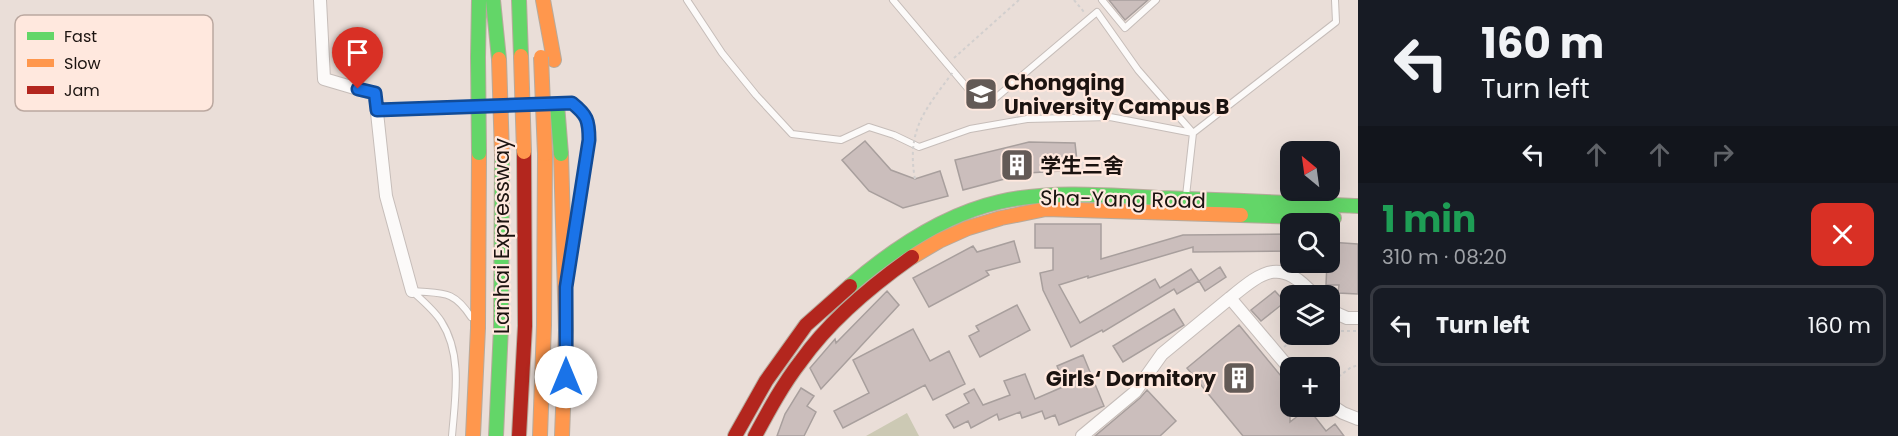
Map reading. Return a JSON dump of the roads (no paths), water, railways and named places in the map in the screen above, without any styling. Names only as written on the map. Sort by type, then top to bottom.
[{"type":"main road","points":[[473,436],[477,327],[479,0]]},
{"type":"main road","name":"Lanhai Expressway","points":[[493,0],[499,59],[502,154],[501,327],[496,436]]},
{"type":"main road","name":"Lanhai Expressway","points":[[519,0],[524,152],[525,326],[519,436]]},
{"type":"main road","points":[[540,436],[548,58],[542,0]]},
{"type":"main road","points":[[548,58],[556,89],[566,287],[565,399],[562,436]]},
{"type":"main road","name":"Sha-Yang Road","points":[[735,436],[766,381],[806,325],[861,277],[896,251],[951,218],[999,202],[1043,195],[1095,195],[1358,206]]},
{"type":"main road","name":"Sha-Yang Road","points":[[755,436],[782,387],[819,338],[879,283],[913,258],[957,233],[1004,216],[1046,209],[1358,219]]},
{"type":"main road","points":[[565,399],[574,436]]},
{"type":"street","points":[[320,0],[324,79],[375,93],[386,196],[412,291]]},
{"type":"street","points":[[1082,436],[1135,392],[1162,354],[1254,278],[1276,270],[1300,280],[1305,285]]},
{"type":"street","points":[[1230,298],[1280,358]]},
{"type":"street","points":[[1340,315],[1347,318],[1358,318]]},
{"type":"street","points":[[1340,411],[1358,419]]},
{"type":"lane","points":[[687,0],[722,53],[792,134],[841,140],[868,127],[894,135],[919,147],[970,129],[1027,119],[1110,117],[1193,133]]},
{"type":"lane","points":[[893,0],[975,97],[992,101],[1097,12],[1138,70],[1193,133]]},
{"type":"lane","points":[[1102,0],[1125,28],[1156,0]]},
{"type":"lane","points":[[1186,199],[1193,133],[1336,22],[1335,0]]},
{"type":"lane","points":[[538,104],[572,103],[584,112],[589,124],[589,140],[573,242]]},
{"type":"lane","points":[[515,105],[526,104]]},
{"type":"lane","points":[[377,110],[503,105]]},
{"type":"lane","points":[[566,287],[571,253]]},
{"type":"lane","points":[[412,291],[452,296],[462,303],[477,327]]},
{"type":"lane","points":[[412,291],[441,320],[452,342],[456,365],[452,436]]},
{"type":"place","name":"Chongqing University Campus B","points":[[981,94]]},
{"type":"place","name":"学生三舍","points":[[1017,165]]},
{"type":"place","name":"Girls‘ Dormitory","points":[[1239,378]]}]
